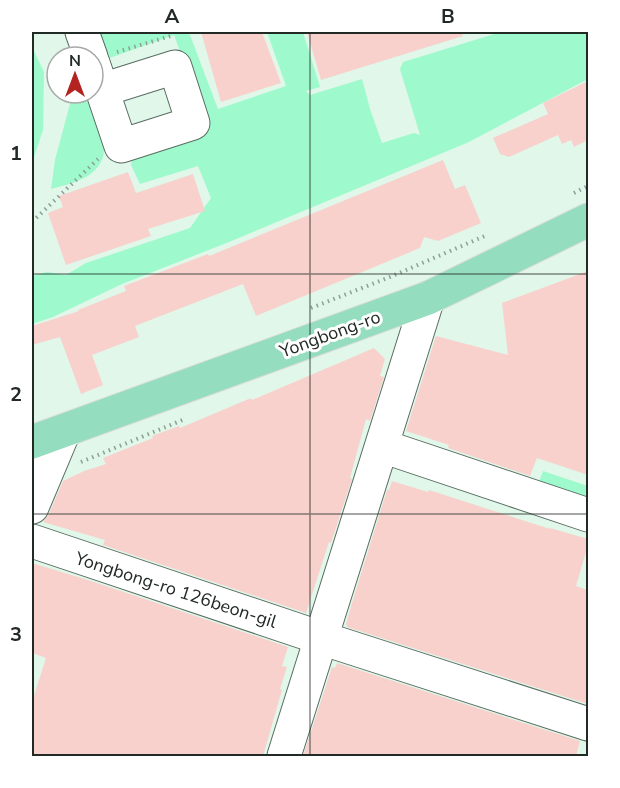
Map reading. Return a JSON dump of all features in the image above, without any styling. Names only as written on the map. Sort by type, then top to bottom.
[{"type":"main road","name":"Yongbong-ro","points":[[32,442],[428,298],[588,220]]},
{"type":"street","points":[[284,756],[428,298]]},
{"type":"street","points":[[32,507],[64,431]]},
{"type":"street","points":[[382,446],[588,515]]},
{"type":"street","name":"Yongbong-ro 126beon-gil","points":[[32,541],[588,724]]},
{"type":"path","points":[[105,64],[174,35]]},
{"type":"path","points":[[32,222],[102,156]]},
{"type":"green space","points":[[94,32],[185,32],[190,35],[218,109],[286,86],[267,32],[303,32],[320,87],[306,91],[310,95],[362,79],[382,143],[414,133],[420,135],[400,69],[403,62],[501,32],[588,32],[588,79],[469,142],[122,284],[53,317],[32,324],[32,276],[47,272],[66,275],[86,263],[190,228],[211,198],[198,166],[140,184],[131,165],[132,155],[208,128],[174,35],[105,60],[105,45],[99,45]]},
{"type":"green space","points":[[32,47],[44,72],[43,130],[32,160]]},
{"type":"green space","points":[[70,105],[92,105],[104,142],[104,155],[100,163],[88,176],[51,189],[55,160]]},
{"type":"green space","points":[[543,471],[588,486],[588,508],[536,490]]},
{"type":"building","points":[[201,32],[262,32],[281,83],[221,102]]},
{"type":"building","points":[[307,32],[462,32],[463,36],[321,80]]},
{"type":"building","points":[[588,81],[588,140],[574,147],[571,140],[562,144],[558,135],[509,157],[500,154],[493,138],[548,114],[543,103]]},
{"type":"building","points":[[443,160],[455,189],[465,185],[481,223],[438,241],[424,237],[420,248],[256,316],[243,284],[135,326],[139,337],[92,355],[103,385],[81,394],[60,337],[32,345],[32,326],[79,311],[126,291],[124,286],[208,254],[209,256]]},
{"type":"building","points":[[128,172],[136,193],[193,174],[205,211],[148,229],[151,236],[66,265],[48,213],[63,207],[59,196]]},
{"type":"building","points":[[588,271],[588,475],[537,458],[530,476],[406,431],[436,336],[508,355],[502,303]]},
{"type":"building","points":[[374,348],[385,359],[380,376],[384,377],[370,421],[366,419],[350,478],[352,479],[306,613],[103,545],[105,540],[43,522],[49,514],[63,481],[106,464],[103,458],[153,438],[152,436],[179,426],[180,428],[251,398],[252,400]]},
{"type":"building","points":[[392,481],[428,492],[429,490],[588,539],[576,586],[588,590],[588,704],[347,627],[352,603],[387,490]]},
{"type":"building","points":[[32,563],[288,647],[282,666],[287,667],[280,689],[282,690],[263,756],[32,756],[32,702],[46,658],[32,653]]},
{"type":"building","points":[[337,663],[580,741],[576,756],[303,756],[332,667],[335,668]]}]
